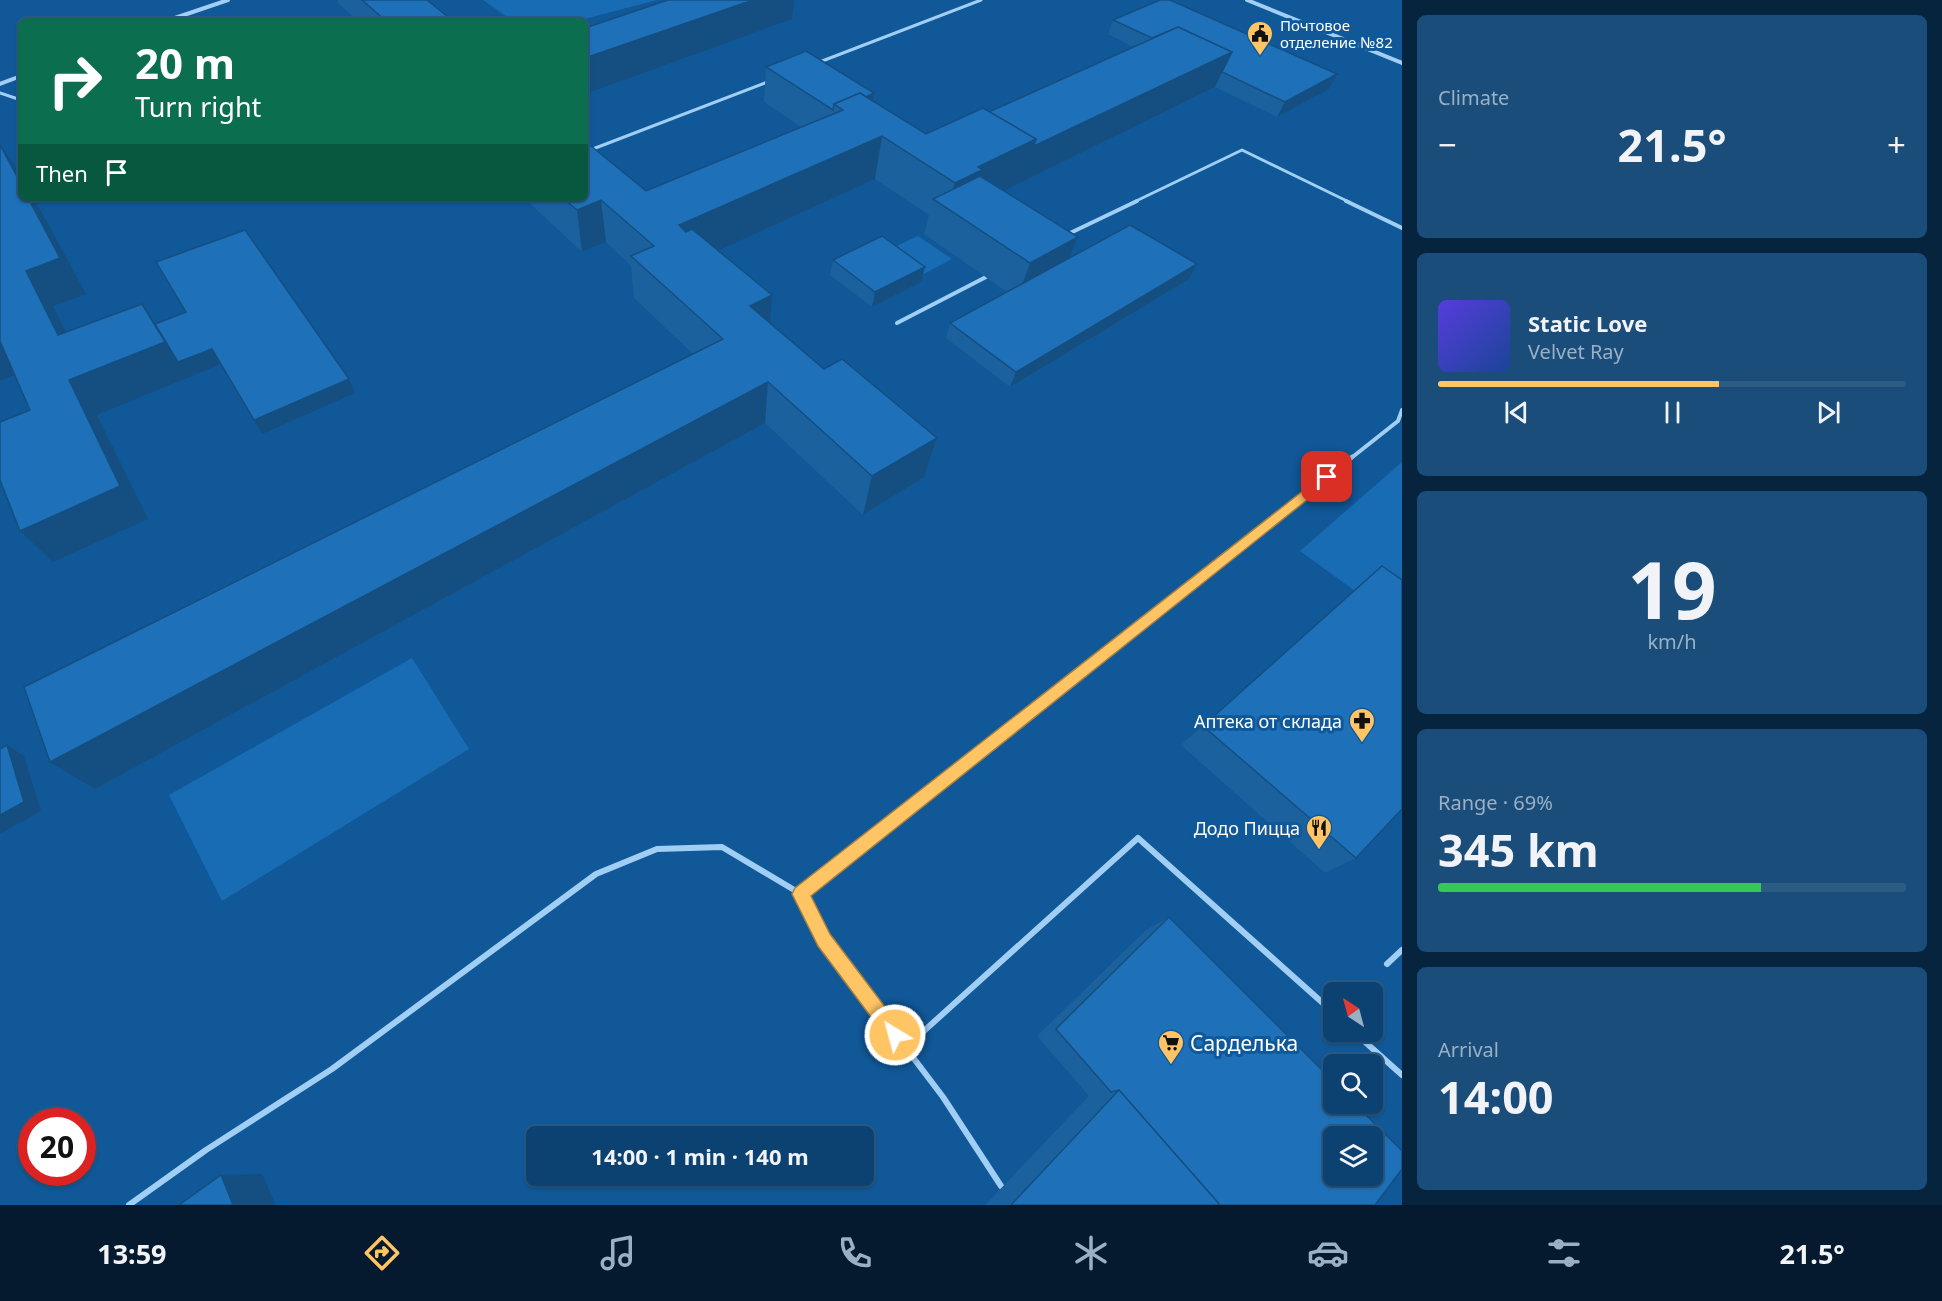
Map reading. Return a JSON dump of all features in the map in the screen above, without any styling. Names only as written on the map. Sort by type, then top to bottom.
[{"type":"street","points":[[175,18],[228,0]]},
{"type":"street","points":[[1247,0],[1402,63]]},
{"type":"street","points":[[0,84],[18,77]]},
{"type":"lane","points":[[808,66],[981,0]]},
{"type":"lane","points":[[588,151],[775,79]]},
{"type":"lane","points":[[0,93],[18,99]]},
{"type":"lane","points":[[1064,236],[1242,150],[1402,228]]},
{"type":"lane","points":[[897,323],[986,277]]},
{"type":"lane","points":[[801,894],[1398,421],[1402,410]]},
{"type":"lane","points":[[905,1048],[1138,838],[1323,1003]]},
{"type":"lane","points":[[129,1205],[206,1150],[332,1069],[596,874],[657,849],[722,847],[801,894],[824,940],[943,1097],[1001,1186]]},
{"type":"lane","points":[[1387,964],[1402,950]]},
{"type":"lane","points":[[1365,1042],[1402,1075]]},
{"type":"shaded area","points":[[483,0],[657,0],[588,18],[509,18]]},
{"type":"shaded area","points":[[918,236],[952,259],[920,276],[886,251]]},
{"type":"shaded area","points":[[1402,462],[1402,625],[1300,551]]},
{"type":"shaded area","points":[[412,658],[469,749],[222,901],[169,795]]},
{"type":"building","points":[[362,0],[427,0],[449,18],[383,18]]},
{"type":"building","points":[[668,0],[753,0],[588,57],[588,27]]},
{"type":"building","points":[[1160,0],[1170,0],[1337,74],[1285,102],[1222,72],[1232,52],[1178,27],[1152,38],[1113,20]]},
{"type":"building","points":[[1178,27],[1232,52],[1034,146],[1036,139],[989,112]]},
{"type":"building","points":[[806,51],[874,93],[866,97],[860,93],[834,104],[833,110],[766,67]]},
{"type":"building","points":[[860,93],[926,134],[983,108],[1036,139],[978,167],[982,170],[955,183],[882,136],[679,225],[686,232],[692,229],[772,295],[750,306],[824,369],[842,359],[937,438],[872,476],[768,382],[50,762],[24,687],[723,339],[631,256],[654,246],[601,200],[577,210],[566,201],[588,201],[588,143],[646,191],[843,110],[834,104]]},
{"type":"building","points":[[0,145],[18,178],[18,201],[30,201],[60,258],[26,271],[58,335],[142,304],[165,342],[69,380],[120,486],[20,531],[0,480],[0,422],[30,410],[0,341]]},
{"type":"building","points":[[980,176],[1078,237],[1030,263],[933,199]]},
{"type":"building","points":[[1130,225],[1197,264],[1016,372],[950,323]]},
{"type":"building","points":[[245,230],[349,379],[254,420],[212,349],[178,362],[155,324],[186,312],[156,262]]},
{"type":"building","points":[[882,236],[925,267],[875,292],[833,260]]},
{"type":"building","points":[[1382,566],[1402,580],[1402,809],[1356,858],[1203,726]]},
{"type":"building","points":[[7,745],[24,802],[0,815],[0,749]]},
{"type":"building","name":"Сарделька","points":[[1169,917],[1323,1071],[1323,1114],[1365,1114],[1377,1126],[1323,1126],[1323,1186],[1383,1186],[1383,1132],[1402,1151],[1402,1169],[1375,1205],[1220,1205],[1119,1090],[1111,1092],[1056,1029]]},
{"type":"building","points":[[1119,1090],[1220,1205],[1011,1205]]},
{"type":"building","points":[[221,1175],[233,1205],[179,1205]]},
{"type":"place","name":"Почтовое отделение №82","points":[[1260,57]]},
{"type":"place","name":"Аптека от склада","points":[[1362,744]]},
{"type":"place","name":"Додо Пицца","points":[[1319,851]]},
{"type":"place","name":"Сарделька","points":[[1171,1066]]},
{"type":"route","points":[[895,1035],[824,940],[801,894],[1327,477]]}]
